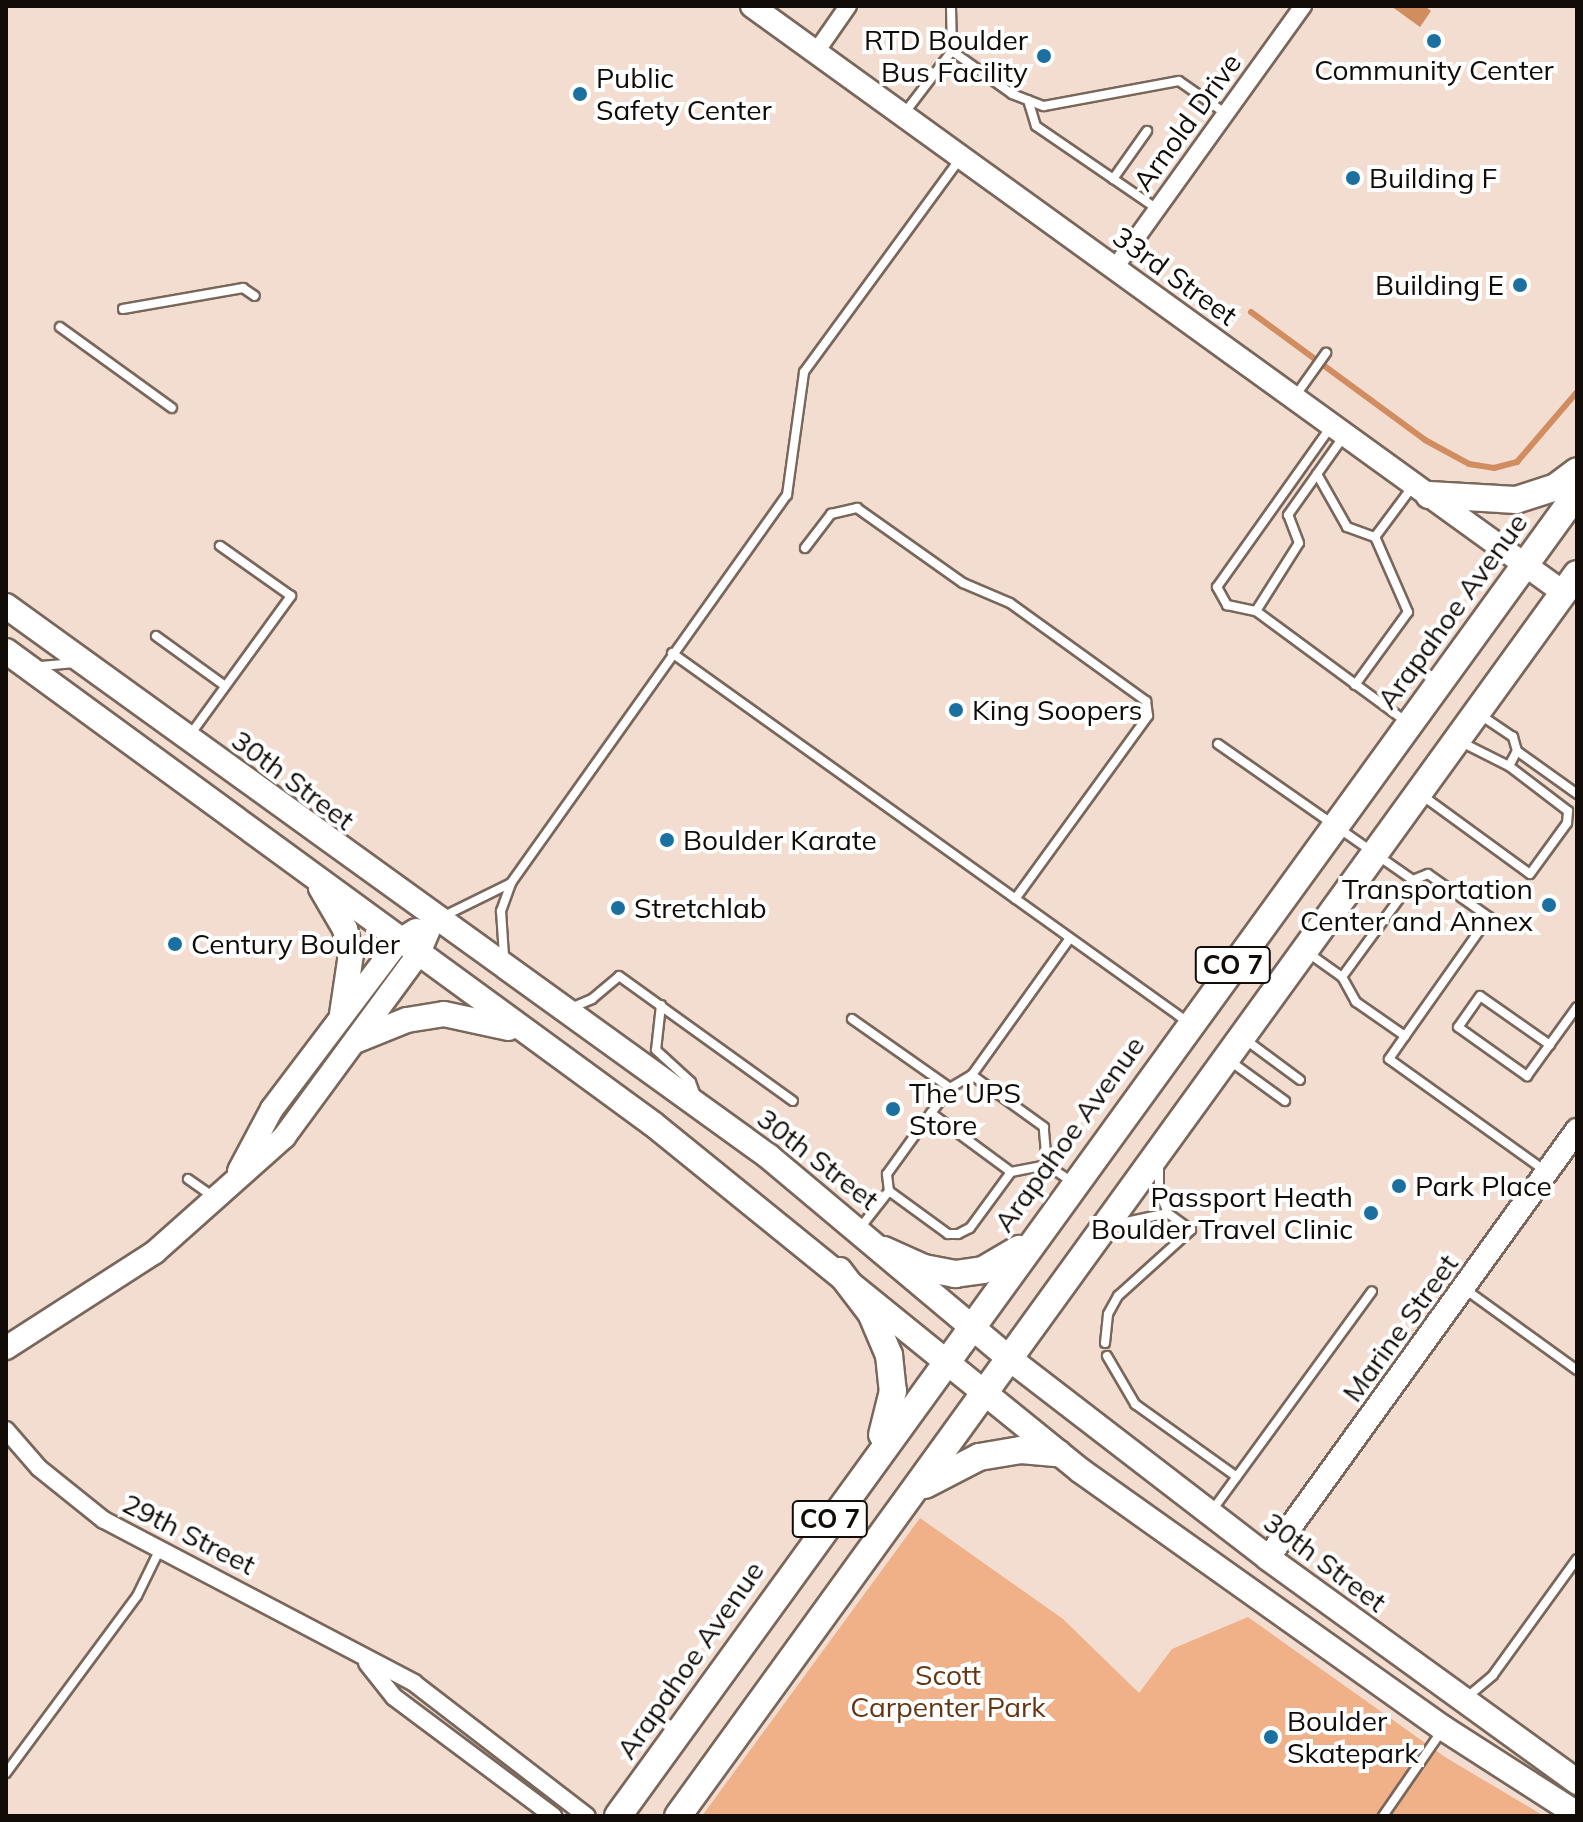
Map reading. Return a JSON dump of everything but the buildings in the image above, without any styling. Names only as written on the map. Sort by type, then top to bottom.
[{"type":"main road","points":[[1421,490],[1516,500],[1556,487],[1577,471]]},
{"type":"main road","name":"Arapahoe Avenue","points":[[618,1816],[1073,1182],[1577,493]]},
{"type":"main road","name":"CO 7","points":[[678,1816],[1476,712],[1573,590]]},
{"type":"main road","name":"30th Street","points":[[6,606],[433,920],[701,1108],[859,1228],[1010,1359],[1268,1558],[1577,1782]]},
{"type":"main road","points":[[15,658],[534,1038],[839,1271],[942,1363],[1058,1453],[1443,1728],[1577,1814]]},
{"type":"main road","points":[[313,876],[335,909],[351,954],[342,1014]]},
{"type":"main road","points":[[357,1040],[407,1020],[444,1014],[492,1021],[534,1038]]},
{"type":"main road","points":[[884,1250],[924,1268],[964,1274],[993,1265],[1034,1236]]},
{"type":"main road","points":[[839,1271],[880,1329],[893,1376],[887,1420],[868,1466]]},
{"type":"main road","points":[[912,1493],[979,1457],[1021,1450],[1058,1453]]},
{"type":"main road","points":[[1443,1728],[1464,1700]]},
{"type":"street","name":"33rd Street","points":[[752,6],[1293,399],[1525,564],[1573,590]]},
{"type":"street","points":[[816,52],[848,6]]},
{"type":"street","name":"Arnold Drive","points":[[1114,269],[1303,6]]},
{"type":"street","points":[[225,1191],[272,1109],[342,1014],[433,920]]},
{"type":"street","points":[[6,1348],[155,1252],[284,1137],[357,1040],[410,946]]},
{"type":"street","name":"Marine Street","points":[[1268,1558],[1577,1130]]},
{"type":"street","name":"29th Street","points":[[6,1430],[61,1489],[159,1551],[280,1609],[366,1662],[414,1683],[587,1816]]},
{"type":"street","name":"29th Street","points":[[366,1662],[394,1697],[553,1816]]},
{"type":"lane","points":[[903,115],[952,51],[951,6]]},
{"type":"lane","points":[[952,51],[1028,100],[1044,106],[1179,81],[1225,113]]},
{"type":"lane","points":[[1028,100],[1036,126],[1157,209]]},
{"type":"lane","points":[[1113,179],[1147,131]]},
{"type":"lane","points":[[512,975],[499,939],[501,911],[511,883],[787,495],[804,372],[961,158]]},
{"type":"lane","points":[[123,309],[243,288],[255,296]]},
{"type":"lane","points":[[60,327],[172,408]]},
{"type":"lane","points":[[1293,399],[1326,353]]},
{"type":"lane","points":[[1256,611],[1299,543],[1288,515],[1317,474],[1338,430]]},
{"type":"lane","points":[[1338,430],[1217,587],[1227,605],[1256,611],[1409,724]]},
{"type":"lane","points":[[1317,474],[1347,527],[1375,537],[1408,612],[1355,685]]},
{"type":"lane","points":[[1375,537],[1421,490]]},
{"type":"lane","points":[[805,548],[831,514],[857,508],[963,583],[1010,603],[1146,701],[1148,716],[1015,899]]},
{"type":"lane","points":[[187,738],[291,596],[220,546]]},
{"type":"lane","points":[[156,636],[225,686]]},
{"type":"lane","points":[[672,653],[1190,1024]]},
{"type":"lane","points":[[15,658],[57,668],[83,661]]},
{"type":"lane","points":[[1476,712],[1513,737],[1517,751],[1577,794]]},
{"type":"lane","points":[[1419,793],[1530,874],[1567,823],[1568,811],[1509,766],[1457,740]]},
{"type":"lane","points":[[1218,744],[1413,880]]},
{"type":"lane","points":[[1509,766],[1517,751]]},
{"type":"lane","points":[[1342,977],[1413,880],[1428,874],[1489,917],[1389,1059],[1547,1172]]},
{"type":"lane","points":[[433,920],[480,903],[511,883]]},
{"type":"lane","points":[[859,1228],[889,1191],[887,1174],[931,1113],[950,1088],[972,1075],[1070,938]]},
{"type":"lane","points":[[1305,950],[1342,977],[1356,1002],[1405,1036]]},
{"type":"lane","points":[[563,1011],[592,999],[619,976],[793,1101]]},
{"type":"lane","points":[[1550,1045],[1480,996],[1458,1027],[1527,1076],[1550,1045],[1577,1007]]},
{"type":"lane","points":[[661,1005],[656,1050],[691,1082],[701,1108]]},
{"type":"lane","points":[[852,1019],[950,1088]]},
{"type":"lane","points":[[1234,1048],[1300,1080]]},
{"type":"lane","points":[[1234,1048],[1285,1101]]},
{"type":"lane","points":[[972,1075],[1044,1127],[1047,1165]]},
{"type":"lane","points":[[931,1113],[1011,1172]]},
{"type":"lane","points":[[1105,1343],[1108,1314],[1124,1288],[1191,1230],[1168,1213],[1159,1191],[1159,1152]]},
{"type":"lane","points":[[889,1191],[948,1234],[958,1234],[970,1228],[1011,1172],[1047,1165],[1073,1182]]},
{"type":"lane","points":[[188,1179],[225,1191]]},
{"type":"lane","points":[[1105,1229],[1168,1213]]},
{"type":"lane","points":[[1465,1289],[1577,1370]]},
{"type":"lane","points":[[1211,1513],[1372,1291]]},
{"type":"lane","points":[[1107,1356],[1128,1398],[1237,1477]]},
{"type":"lane","points":[[6,1773],[137,1596],[159,1551]]},
{"type":"lane","points":[[1464,1700],[1493,1675],[1577,1559]]},
{"type":"lane","points":[[1383,1816],[1443,1728]]},
{"type":"green space","name":"Scott Carpenter Park","points":[[920,1518],[1063,1619],[1139,1693],[1172,1649],[1248,1617],[1445,1757],[1544,1816],[702,1816]]},
{"type":"shaded area","points":[[1391,6],[1425,6],[1431,11],[1420,27]]},
{"type":"waterway","points":[[1251,312],[1425,440],[1469,464],[1494,468],[1517,462],[1577,392]]},
{"type":"place","name":"Community Center","points":[[1434,41]]},
{"type":"place","name":"RTD Boulder Bus Facility","points":[[1044,56]]},
{"type":"place","name":"Public Safety Center","points":[[580,94]]},
{"type":"place","name":"Building F","points":[[1353,178]]},
{"type":"place","name":"Building E","points":[[1520,285]]},
{"type":"place","name":"King Soopers","points":[[956,710]]},
{"type":"place","name":"Boulder Karate","points":[[667,840]]},
{"type":"place","name":"Transportation Center and Annex","points":[[1549,905]]},
{"type":"place","name":"Stretchlab","points":[[618,908]]},
{"type":"place","name":"Century Boulder","points":[[175,944]]},
{"type":"place","name":"The UPS Store","points":[[893,1109]]},
{"type":"place","name":"Park Place","points":[[1399,1186]]},
{"type":"place","name":"Passport Heath Boulder Travel Clinic","points":[[1371,1213]]},
{"type":"place","name":"Boulder Skatepark","points":[[1271,1737]]}]
